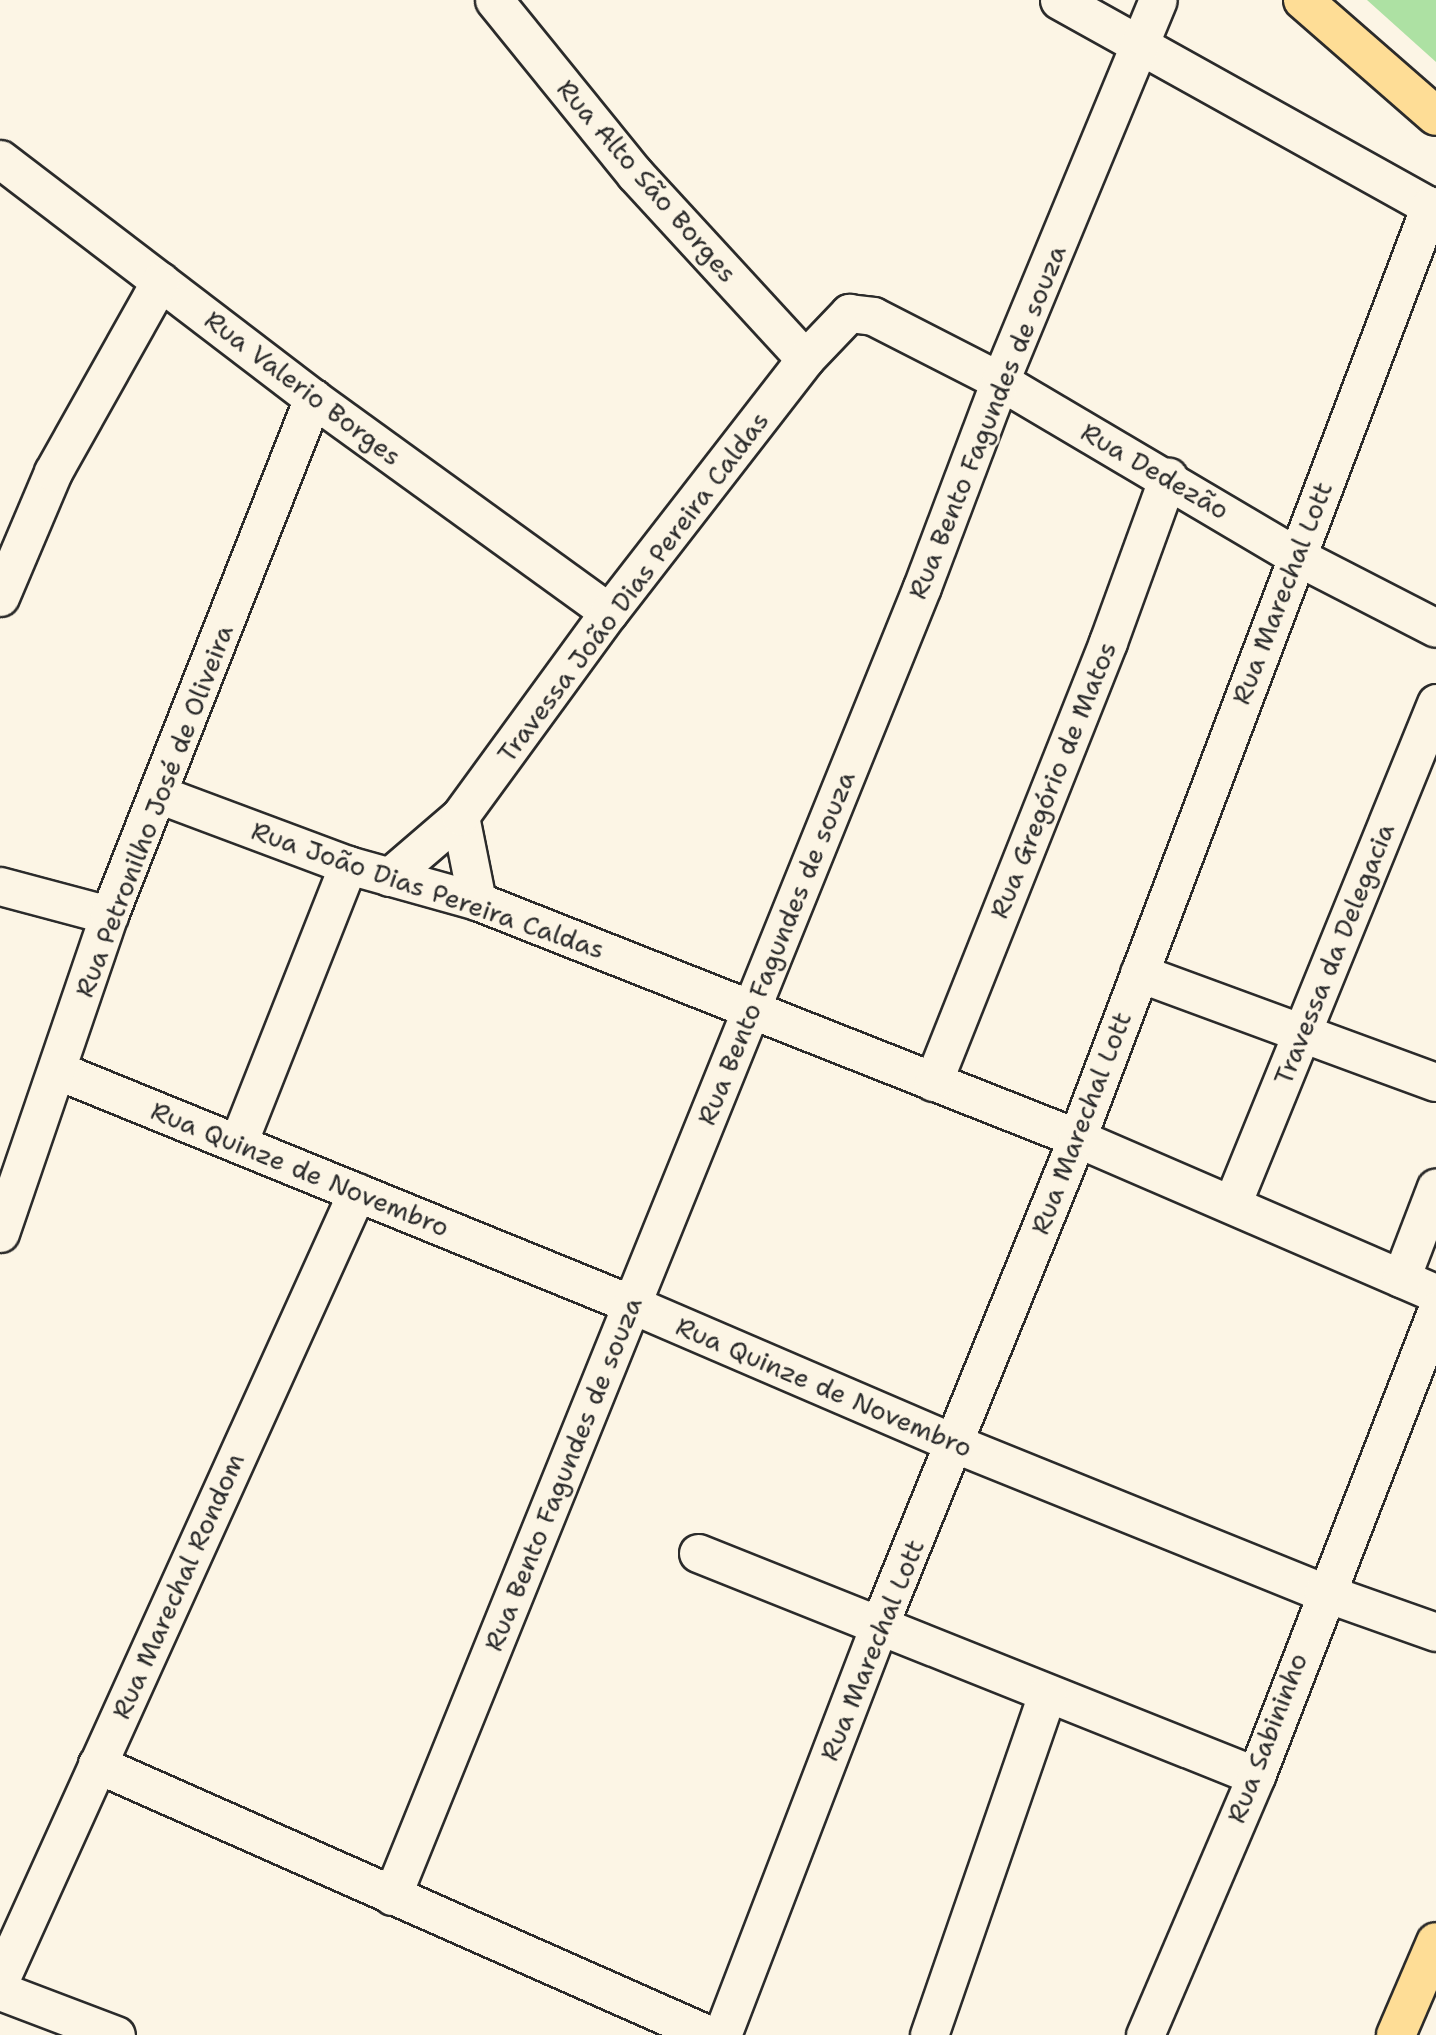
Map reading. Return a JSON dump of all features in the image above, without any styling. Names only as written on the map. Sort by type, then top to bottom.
[{"type":"main road","points":[[1303,0],[1436,116]]},
{"type":"main road","points":[[1396,2035],[1436,1942]]},
{"type":"street","name":"Rua Alto São Borges","points":[[494,0],[635,174],[805,359]]},
{"type":"street","points":[[1059,0],[1433,208]]},
{"type":"street","name":"Rua Bento Fagundes de souza","points":[[392,1896],[751,1009],[1000,381],[1158,0]]},
{"type":"street","name":"Rua Valerio Borges","points":[[0,159],[313,398],[610,612]]},
{"type":"street","name":"Rua Marechal Lott","points":[[722,2035],[878,1628],[956,1444],[1077,1138],[1296,555],[1433,208]]},
{"type":"street","points":[[0,597],[10,549],[160,281]]},
{"type":"street","name":"Travessa João Dias Pereira Caldas","points":[[389,877],[460,816],[610,612],[805,359],[842,316],[873,316]]},
{"type":"street","name":"Rua Dedezão","points":[[873,316],[1000,381],[1168,477],[1296,555],[1436,628]]},
{"type":"street","name":"Rua Petronilho José de Oliveira","points":[[1,1230],[59,1071],[109,915],[313,398]]},
{"type":"street","name":"Rua Gregório de Matos","points":[[933,1082],[1108,642],[1168,477]]},
{"type":"street","name":"Travessa da Delegacia","points":[[1232,1204],[1436,704]]},
{"type":"street","name":"Rua João Dias Pereira Caldas","points":[[158,794],[348,865],[477,901],[1077,1138],[1436,1293]]},
{"type":"street","points":[[460,816],[477,901]]},
{"type":"street","points":[[238,1143],[348,865]]},
{"type":"street","points":[[0,886],[109,915]]},
{"type":"street","points":[[1139,973],[1436,1082]]},
{"type":"street","name":"Rua Quinze de Novembro","points":[[59,1071],[631,1304],[956,1444],[1323,1592],[1436,1632]]},
{"type":"street","points":[[1401,1278],[1436,1186]]},
{"type":"street","name":"Rua Marechal Rondom","points":[[0,1980],[357,1192]]},
{"type":"street","name":"Rua Sabininho","points":[[1145,2035],[1256,1776],[1323,1592],[1436,1311]]},
{"type":"street","points":[[698,1553],[878,1628],[1256,1776]]},
{"type":"street","points":[[929,2035],[1047,1694]]},
{"type":"street","points":[[97,1764],[709,2035]]},
{"type":"street","points":[[0,1992],[116,2035]]},
{"type":"green space","points":[[1367,0],[1436,0],[1436,62]]}]
